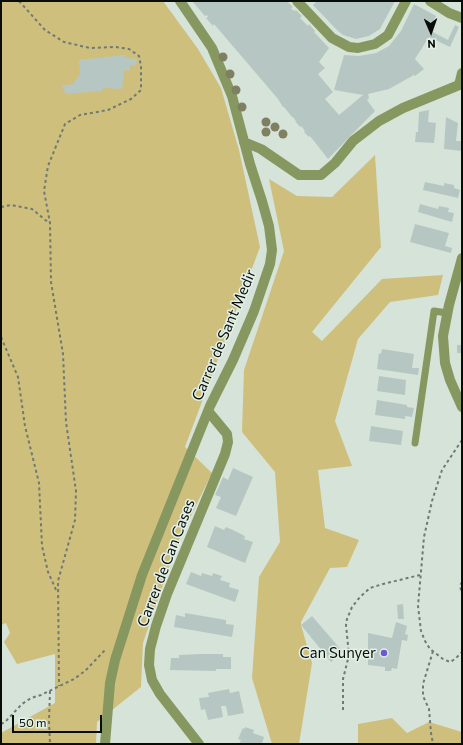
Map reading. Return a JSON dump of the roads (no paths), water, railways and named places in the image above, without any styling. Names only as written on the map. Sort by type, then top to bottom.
[{"type":"street","name":"Carrer de Sant Medir","points":[[105,744],[110,688],[115,660],[142,575],[208,411],[233,360],[254,311],[270,264],[272,250],[268,226],[232,96],[212,48],[180,1]]},
{"type":"street","points":[[297,1],[332,38],[349,47],[358,48],[375,44],[388,35],[406,1]]},
{"type":"street","points":[[430,1],[449,13],[462,18]]},
{"type":"street","points":[[244,142],[261,149],[299,175],[321,175],[335,163],[353,141],[379,121],[402,108],[459,85],[462,73]]},
{"type":"street","points":[[462,258],[447,313],[443,336],[445,363],[450,380],[462,407]]},
{"type":"street","name":"Carrer de Can Cases","points":[[199,744],[160,694],[152,680],[149,665],[150,649],[158,619],[225,454],[228,442],[227,434],[208,411]]},
{"type":"lane","points":[[414,443],[434,311],[447,313]]},
{"type":"place","name":"Can Sunyer","points":[[384,653]]}]
